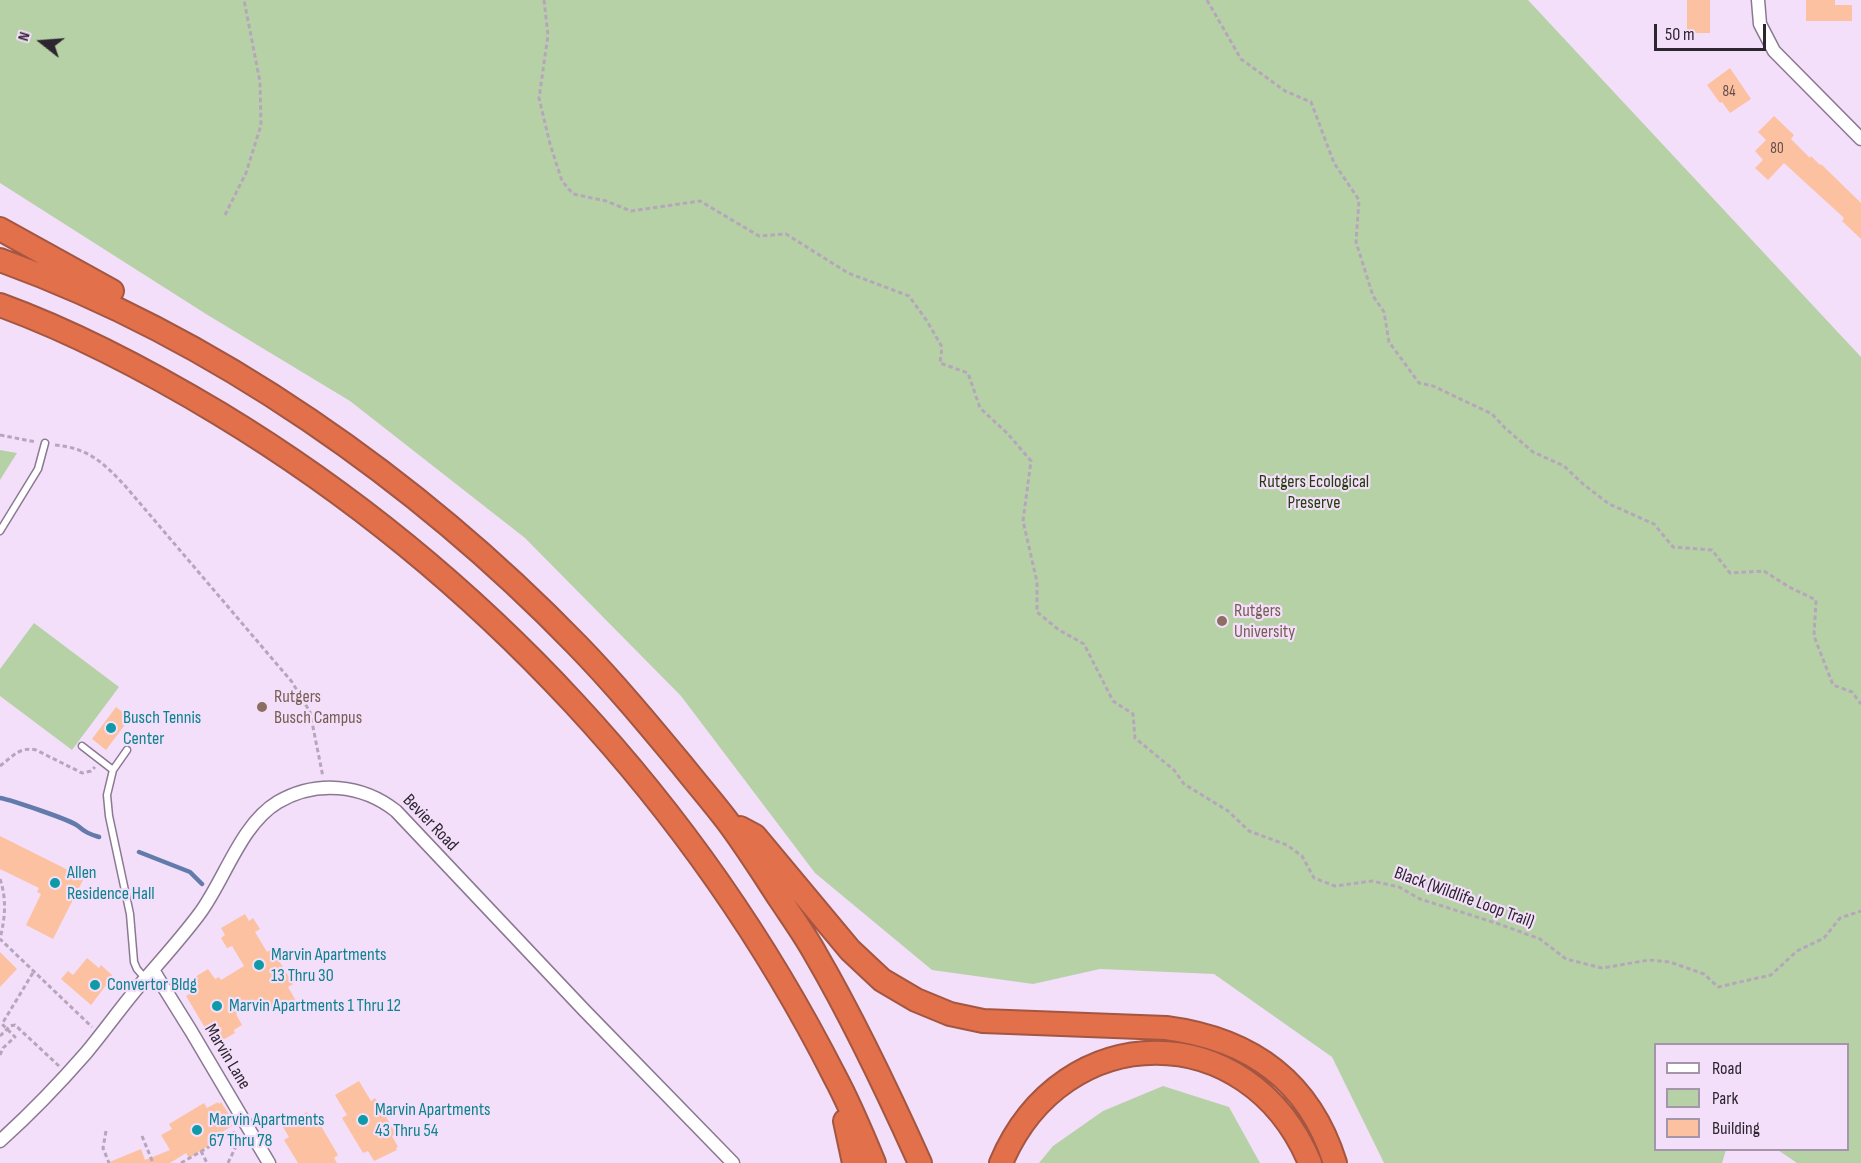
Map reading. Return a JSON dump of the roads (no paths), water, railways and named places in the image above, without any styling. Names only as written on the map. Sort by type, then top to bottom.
[{"type":"highway","points":[[0,229],[144,309],[185,345]]},
{"type":"highway","points":[[0,260],[92,297],[185,345],[258,387],[350,448],[457,533],[518,587],[584,652],[632,704],[728,822],[815,952],[880,1072],[920,1163]]},
{"type":"highway","points":[[0,305],[104,350],[177,388],[246,430],[349,500],[392,533],[502,630],[593,722],[646,785],[694,849],[768,958],[809,1028],[837,1079],[874,1163]]},
{"type":"highway","points":[[728,822],[755,836],[850,950],[882,980],[900,992],[950,1014],[983,1021],[1166,1028],[1199,1033],[1228,1042],[1273,1069],[1293,1088],[1309,1107],[1323,1132],[1335,1163]]},
{"type":"highway","points":[[1001,1163],[1023,1121],[1048,1094],[1066,1079],[1106,1059],[1152,1053],[1201,1059],[1245,1080],[1279,1109],[1299,1138],[1310,1163]]},
{"type":"highway","points":[[837,1079],[854,1163]]},
{"type":"street","points":[[1758,0],[1760,24],[1774,51],[1861,139]]},
{"type":"street","name":"Bevier Road","points":[[0,1141],[73,1067],[201,912],[252,825],[278,802],[300,792],[325,788],[356,790],[382,801],[396,811],[568,994],[733,1163]]},
{"type":"street","name":"Marvin Lane","points":[[149,974],[269,1163]]},
{"type":"lane","points":[[0,531],[38,470],[45,443]]},
{"type":"lane","points":[[82,746],[113,770]]},
{"type":"lane","points":[[128,750],[113,770],[108,786],[109,816],[130,914],[134,962],[136,969],[149,974]]},
{"type":"waterway","points":[[0,798],[64,819],[87,833],[99,837]]},
{"type":"waterway","points":[[139,852],[190,872],[202,884]]},
{"type":"place","name":"Rutgers University","points":[[1222,621]]},
{"type":"place","name":"Rutgers Busch Campus","points":[[262,707]]},
{"type":"place","name":"Busch Tennis Center","points":[[111,728]]},
{"type":"place","name":"Allen Residence Hall","points":[[55,883]]},
{"type":"place","name":"Marvin Apartments 13 Thru 30","points":[[259,965]]},
{"type":"place","name":"Convertor Bldg","points":[[95,985]]},
{"type":"place","name":"Marvin Apartments 1 Thru 12","points":[[217,1006]]},
{"type":"place","name":"Marvin Apartments 43 Thru 54","points":[[363,1120]]},
{"type":"place","name":"Marvin Apartments 67 Thru 78","points":[[197,1130]]},
{"type":"park label","name":"Rutgers Ecological Preserve","points":[[1314,492]]}]
